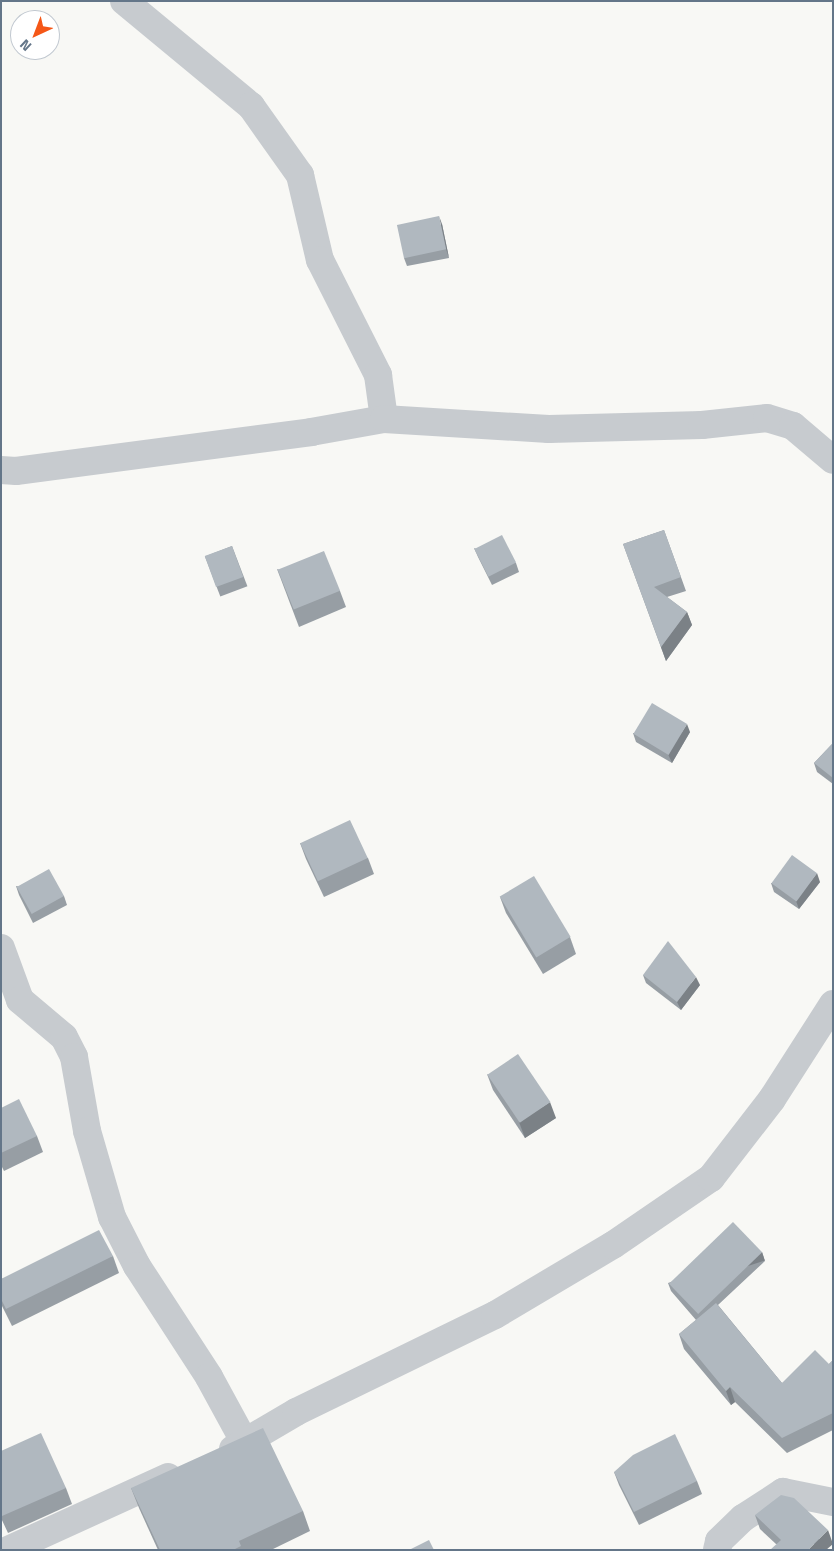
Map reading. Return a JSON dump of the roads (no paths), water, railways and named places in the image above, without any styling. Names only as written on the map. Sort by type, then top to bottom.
[{"type":"street","points":[[124,1],[251,106],[300,175],[320,260],[378,375],[384,419]]},
{"type":"street","points":[[1,470],[16,471],[311,432],[384,419],[549,429],[702,425],[767,418],[793,426],[833,460]]},
{"type":"street","points":[[1,948],[8,996],[20,1000],[64,1037],[74,1057],[87,1131],[112,1217],[137,1266],[210,1378],[245,1444]]},
{"type":"street","points":[[8,1550],[245,1444],[296,1412],[495,1315],[613,1246],[711,1178],[772,1099],[833,1004]]},
{"type":"street","points":[[717,1550],[720,1541],[743,1518],[783,1492],[833,1502]]}]
